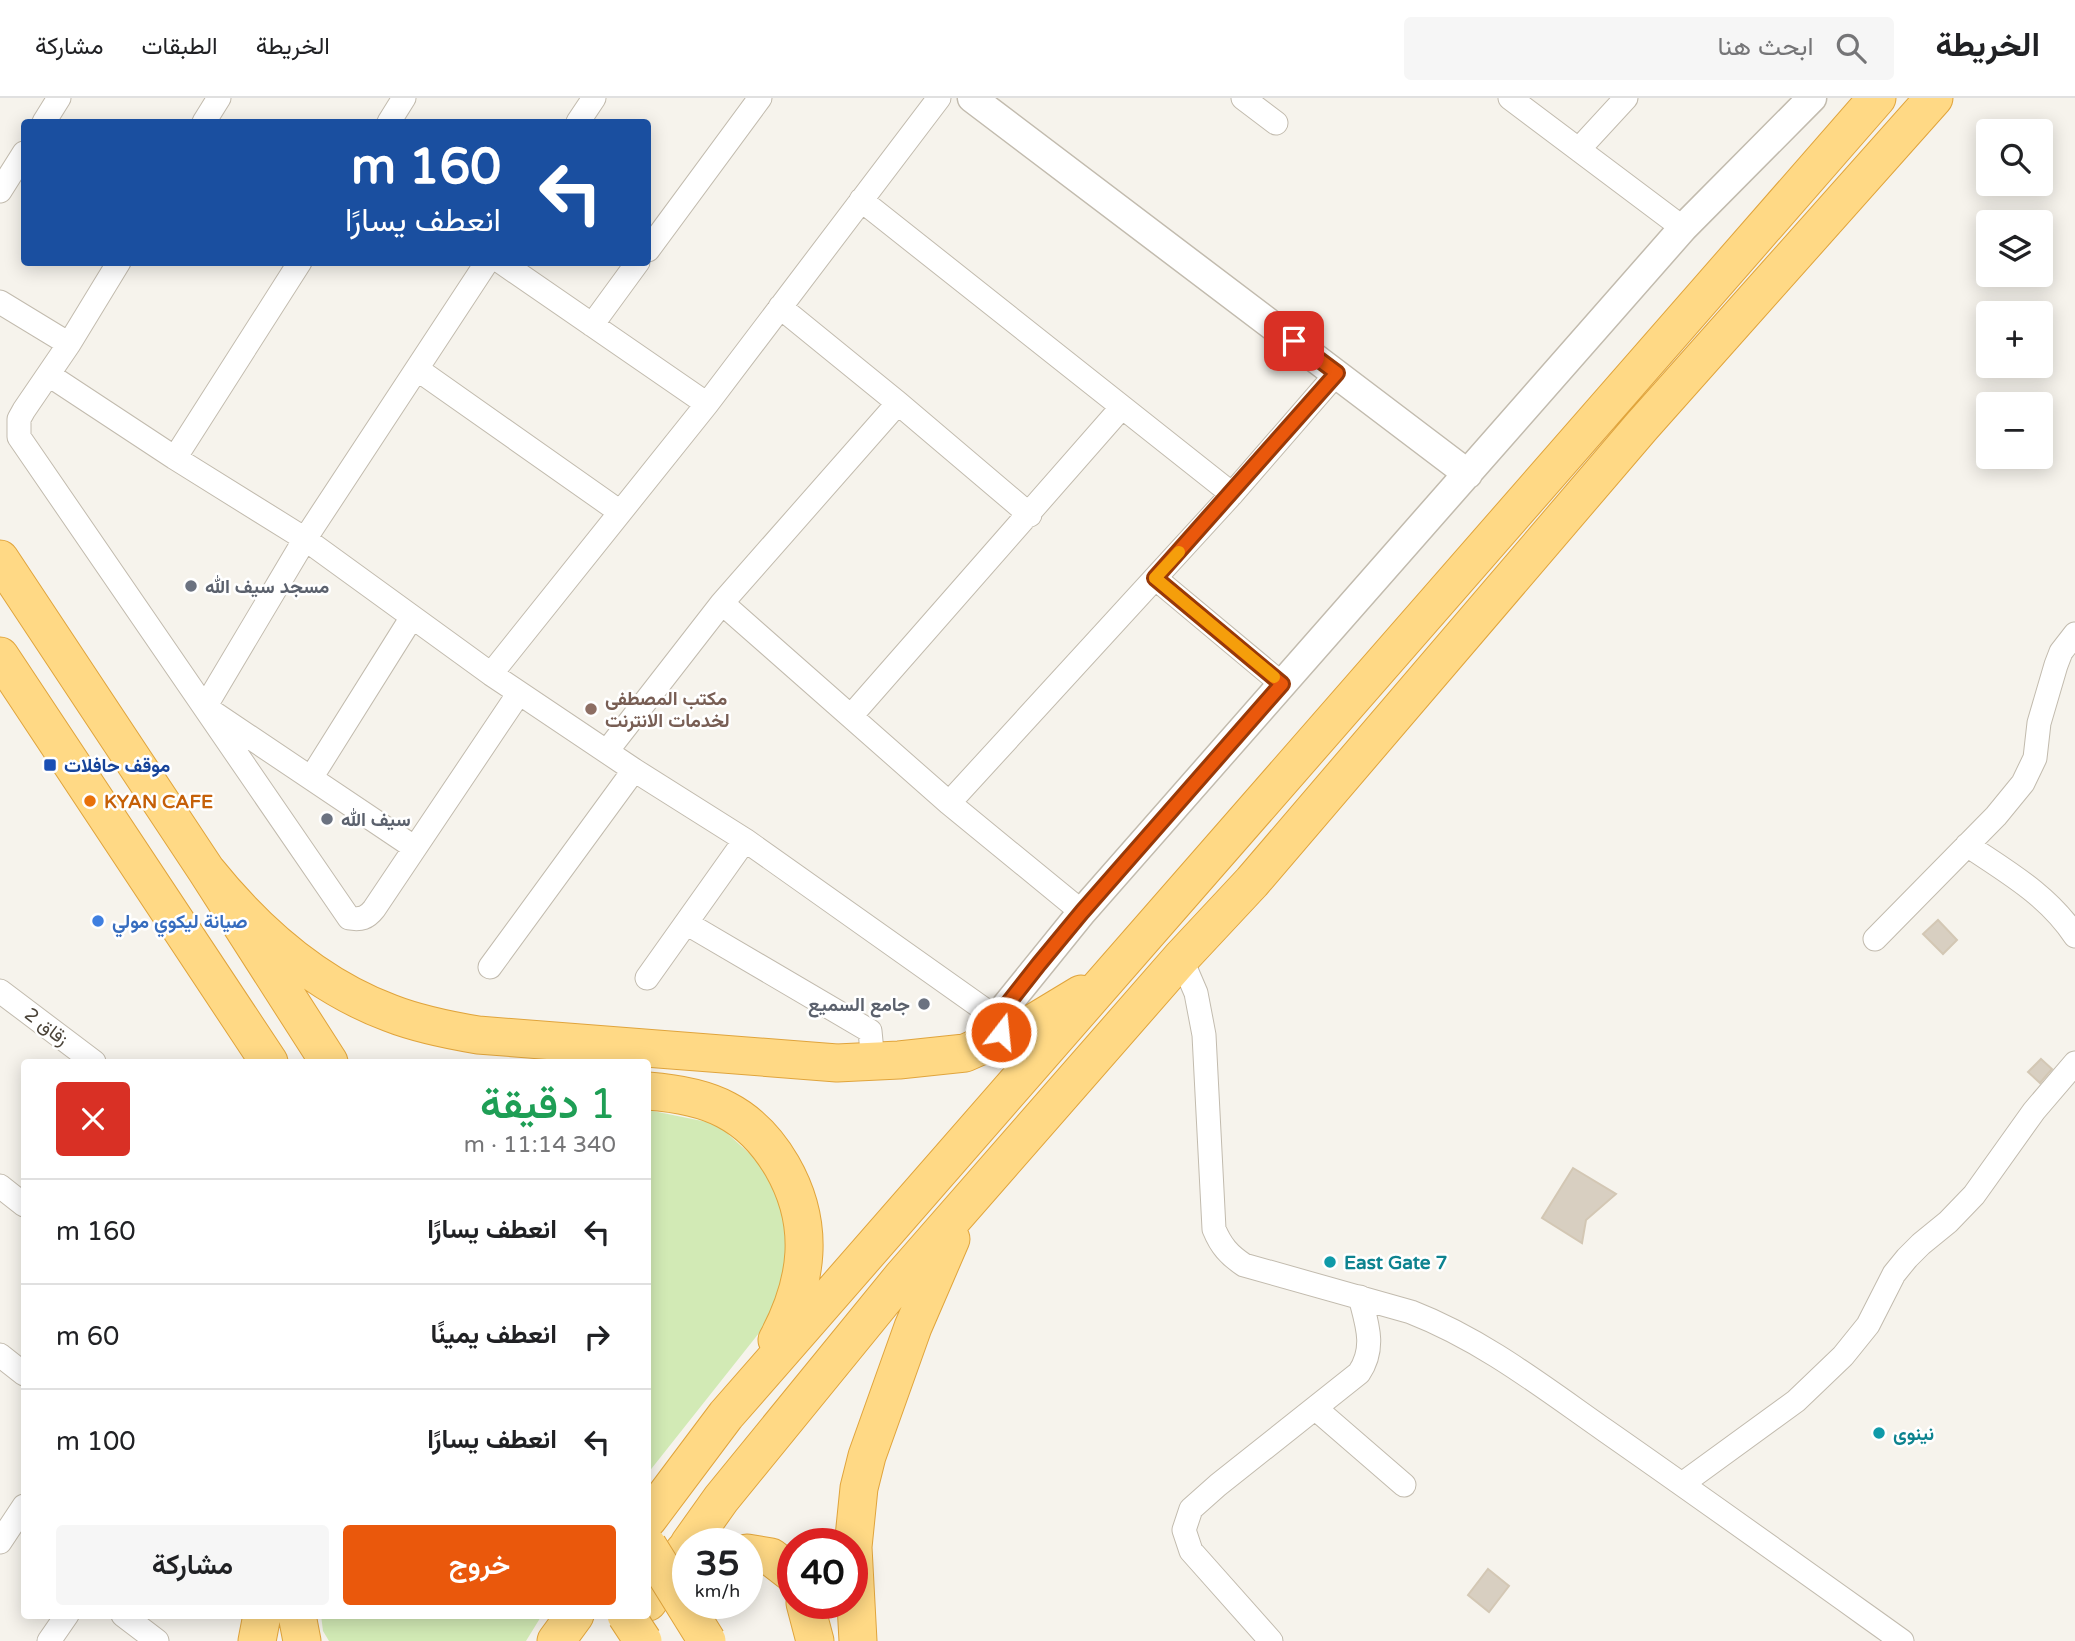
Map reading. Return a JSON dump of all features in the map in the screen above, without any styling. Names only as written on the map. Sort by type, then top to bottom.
[{"type":"highway","points":[[726,1415],[1877,98]]},
{"type":"highway","points":[[700,1528],[902,1277],[1181,958],[1252,882],[1642,426],[1934,98]]},
{"type":"highway","points":[[0,559],[206,870],[327,1059]]},
{"type":"highway","points":[[0,656],[267,1059]]},
{"type":"highway","points":[[206,870],[260,930],[323,979],[390,1013],[433,1027],[478,1035],[837,1063],[965,1053],[1001,1029],[1054,1012],[1122,961],[1147,935]]},
{"type":"highway","points":[[225,998],[257,1059]]},
{"type":"highway","points":[[651,1091],[702,1100],[724,1109],[747,1123],[763,1138],[782,1166],[798,1199],[803,1220],[804,1258],[797,1296],[772,1350],[651,1515]]},
{"type":"highway","points":[[858,1641],[853,1547],[858,1498],[867,1457],[913,1327],[942,1256],[985,1184]]},
{"type":"highway","points":[[651,1551],[707,1641]]},
{"type":"highway","points":[[651,1599],[672,1568]]},
{"type":"highway","points":[[651,1601],[672,1586]]},
{"type":"highway","points":[[257,1641],[261,1619]]},
{"type":"highway","points":[[298,1619],[302,1641]]},
{"type":"highway","points":[[556,1641],[572,1619]]},
{"type":"highway","points":[[629,1619],[643,1641]]},
{"type":"highway","points":[[621,1641],[635,1619]]},
{"type":"highway","points":[[809,1619],[815,1641]]},
{"type":"street","points":[[46,119],[60,98]]},
{"type":"street","points":[[206,119],[219,98]]},
{"type":"street","points":[[391,119],[404,98]]},
{"type":"street","points":[[580,119],[594,98]]},
{"type":"street","points":[[651,246],[760,98]]},
{"type":"street","points":[[491,674],[706,404],[939,98]]},
{"type":"street","points":[[972,98],[1468,474]]},
{"type":"street","points":[[1243,98],[1276,123]]},
{"type":"street","points":[[1510,98],[1683,228]]},
{"type":"street","points":[[1579,149],[1626,98]]},
{"type":"street","points":[[49,375],[305,539],[491,674],[745,840],[1001,1029],[1006,1006],[1082,912],[1683,228],[1812,98]]},
{"type":"street","points":[[0,191],[21,158]]},
{"type":"street","points":[[861,200],[1232,494]]},
{"type":"street","points":[[116,266],[69,344],[19,419],[19,437],[349,918],[359,920],[368,917],[519,693]]},
{"type":"street","points":[[175,458],[297,266]]},
{"type":"street","points":[[205,707],[305,539],[484,266]]},
{"type":"street","points":[[507,266],[706,404]]},
{"type":"street","points":[[592,325],[635,266]]},
{"type":"street","points":[[0,302],[69,344]]},
{"type":"street","points":[[780,307],[1030,515]]},
{"type":"street","points":[[417,369],[620,512]]},
{"type":"street","points":[[949,803],[1232,494],[1337,373]]},
{"type":"street","points":[[607,751],[722,603],[898,403]]},
{"type":"street","points":[[850,716],[1030,515],[1122,407]]},
{"type":"street","points":[[1155,578],[1282,684]]},
{"type":"street","points":[[722,603],[949,803],[1082,912]]},
{"type":"street","points":[[311,778],[412,617]]},
{"type":"street","points":[[1875,939],[1996,816],[2029,773],[2035,758],[2039,723],[2056,665],[2075,634]]},
{"type":"street","points":[[205,707],[415,848]]},
{"type":"street","points":[[490,967],[634,769]]},
{"type":"street","points":[[647,978],[745,840]]},
{"type":"street","points":[[1967,845],[2043,897],[2063,918],[2075,936]]},
{"type":"street","points":[[686,923],[870,1031],[873,1062]]},
{"type":"street","points":[[1181,958],[1196,993],[1202,1024],[1214,1229],[1220,1244],[1231,1256],[1244,1265],[1411,1311],[1479,1344],[1902,1641]]},
{"type":"street","name":"زقاق 2","points":[[0,991],[90,1059]]},
{"type":"street","points":[[1682,1484],[1796,1401],[1843,1356],[1868,1325],[1884,1291],[1900,1266],[1973,1195],[2034,1111],[2071,1072]]},
{"type":"street","points":[[0,1186],[21,1203]]},
{"type":"street","points":[[1271,1641],[1191,1551],[1185,1538],[1185,1523],[1191,1509],[1218,1485],[1353,1379],[1367,1358],[1369,1331],[1360,1297]]},
{"type":"street","points":[[0,1355],[21,1372]]},
{"type":"street","points":[[1315,1408],[1404,1485]]},
{"type":"street","points":[[8,1536],[21,1512]]},
{"type":"street","points":[[49,1641],[64,1619]]},
{"type":"street","points":[[128,1619],[157,1641]]},
{"type":"green space","points":[[651,1111],[717,1124],[772,1174],[793,1238],[775,1313],[651,1469]]},
{"type":"green space","points":[[322,1619],[540,1619],[526,1641],[329,1641],[323,1631]]},
{"type":"building","points":[[1938,920],[1957,940],[1943,954],[1923,934]]},
{"type":"building","points":[[2041,1059],[2052,1069],[2040,1083],[2028,1072]]},
{"type":"building","points":[[1573,1168],[1616,1194],[1586,1220],[1582,1243],[1542,1218]]},
{"type":"building","points":[[1488,1569],[1509,1586],[1489,1612],[1468,1595]]},
{"type":"slow traffic","points":[[1179,552],[1155,578],[1274,677]]},
{"type":"place","name":"مسجد سيف الله","points":[[191,586]]},
{"type":"place","name":"مكتب المصطفى لخدمات الانترنت","points":[[591,709]]},
{"type":"place","name":"موقف حافلات","points":[[50,765]]},
{"type":"place","name":"KYAN CAFE","points":[[90,801]]},
{"type":"place","name":"سيف الله","points":[[327,819]]},
{"type":"place","name":"صيانة ليكوي مولي","points":[[98,921]]},
{"type":"place","name":"جامع السميع","points":[[924,1004]]},
{"type":"place","name":"East Gate 7","points":[[1330,1262]]},
{"type":"place","name":"نينوى","points":[[1879,1433]]},
{"type":"route","points":[[1001,1032],[999,1020],[1002,1012],[1039,964],[1282,684],[1155,578],[1337,373],[1294,341]]}]
